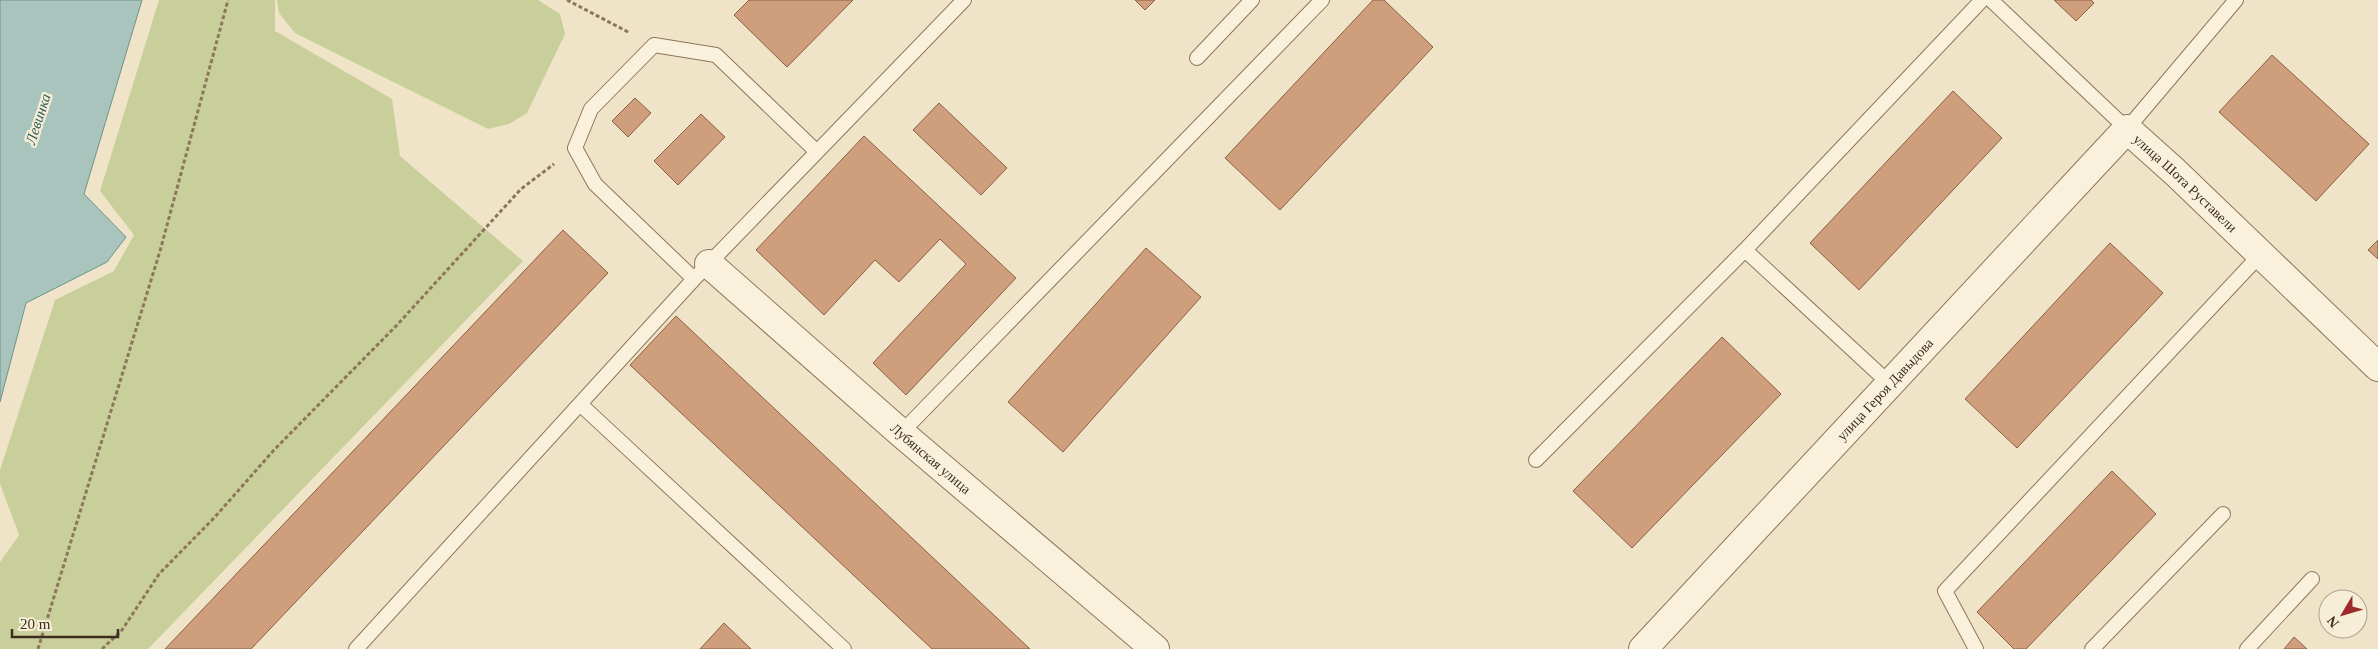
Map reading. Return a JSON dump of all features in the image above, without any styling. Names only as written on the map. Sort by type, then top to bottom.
[{"type":"street","name":"улица Шота Руставели","points":[[2127,129],[2175,172],[2260,256],[2378,367]]},
{"type":"street","name":"улица Героя Давыдова","points":[[1643,649],[2127,129]]},
{"type":"street","name":"Лубянская улица","points":[[701,271],[901,433],[1155,649]]},
{"type":"lane","points":[[356,649],[701,271],[964,0]]},
{"type":"lane","points":[[1196,58],[1252,0]]},
{"type":"lane","points":[[901,433],[1322,0]]},
{"type":"lane","points":[[1536,460],[1745,250],[1982,0]]},
{"type":"lane","name":"улица Шота Руставели","points":[[1991,0],[2127,129]]},
{"type":"lane","points":[[2127,129],[2236,0]]},
{"type":"lane","points":[[701,271],[595,184],[575,148],[591,109],[654,46],[716,55],[817,152]]},
{"type":"lane","points":[[1745,250],[1890,384]]},
{"type":"lane","points":[[1976,649],[1945,591],[2260,256]]},
{"type":"lane","points":[[580,404],[844,649]]},
{"type":"lane","points":[[2092,649],[2222,514]]},
{"type":"lane","points":[[2247,649],[2312,579]]},
{"type":"path","points":[[38,649],[160,251],[228,0]]},
{"type":"path","points":[[567,0],[654,46]]},
{"type":"path","points":[[102,649],[122,630],[159,574],[214,518],[274,450],[397,325],[520,189],[575,148]]},
{"type":"green space","points":[[159,0],[275,0],[275,31],[392,99],[400,156],[523,261],[148,649],[0,649],[0,562],[19,535],[0,484],[0,470],[55,300],[114,271],[134,235],[100,191]]},
{"type":"green space","points":[[277,0],[538,0],[560,14],[565,34],[527,113],[509,124],[488,129],[295,33],[279,13]]},
{"type":"water","name":"Левинка","points":[[0,0],[142,0],[84,194],[126,237],[107,262],[26,303],[0,402]]},
{"type":"building","points":[[749,0],[853,0],[787,67],[734,15]]},
{"type":"building","points":[[1135,0],[1155,0],[1145,10]]},
{"type":"building","points":[[1373,0],[1384,0],[1433,47],[1280,210],[1225,158]]},
{"type":"building","points":[[2054,0],[2091,0],[2094,3],[2076,21]]},
{"type":"building","points":[[2272,55],[2369,144],[2316,201],[2219,112]]},
{"type":"building","points":[[1953,91],[2002,138],[1859,290],[1810,243]]},
{"type":"building","points":[[635,98],[651,113],[628,137],[612,121]]},
{"type":"building","points":[[939,103],[1007,168],[981,195],[913,130]]},
{"type":"building","points":[[701,114],[725,137],[678,185],[654,161]]},
{"type":"building","points":[[864,136],[1016,278],[906,395],[873,363],[966,264],[940,239],[899,282],[875,260],[824,315],[756,250]]},
{"type":"building","points":[[563,230],[608,273],[251,649],[165,649]]},
{"type":"building","points":[[2378,240],[2378,259],[2368,250]]},
{"type":"building","points":[[2110,243],[2163,293],[2017,448],[1965,399]]},
{"type":"building","points":[[1146,248],[1201,297],[1063,452],[1008,402]]},
{"type":"building","points":[[676,316],[1030,649],[932,649],[630,365]]},
{"type":"building","points":[[1722,337],[1781,394],[1632,548],[1573,491]]},
{"type":"building","points":[[2112,471],[2156,514],[2026,649],[2014,649],[1977,612]]},
{"type":"building","points":[[724,623],[751,649],[700,649]]},
{"type":"building","points":[[2294,637],[2307,649],[2284,649]]}]
